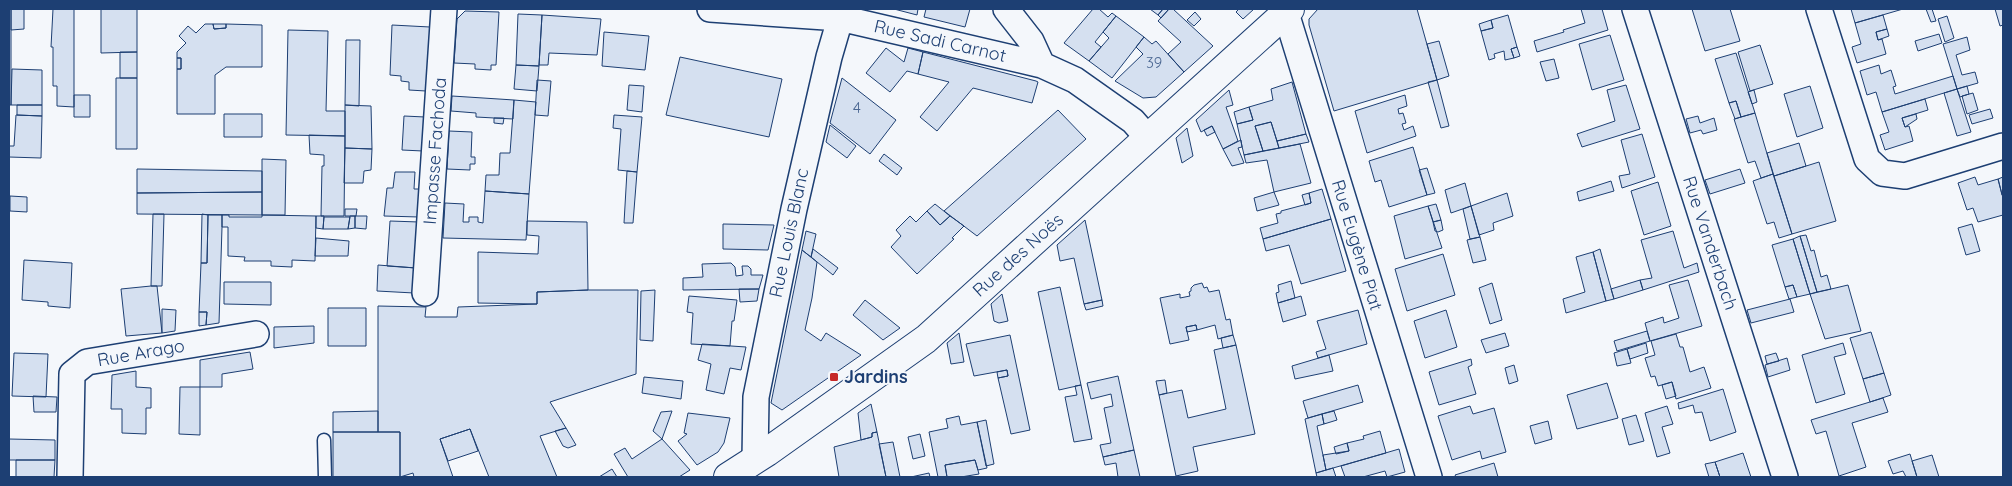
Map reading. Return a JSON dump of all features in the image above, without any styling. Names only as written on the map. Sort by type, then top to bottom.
[{"type":"street","name":"Impasse Fachoda","points":[[425,294],[444,9]]},
{"type":"street","name":"Rue Sadi Carnot","points":[[710,9],[842,14],[1042,65],[1075,80],[1133,121],[1147,137]]},
{"type":"street","points":[[1006,9],[1031,41],[1042,65]]},
{"type":"street","name":"Rue Vanderbach","points":[[1635,9],[1785,477]]},
{"type":"street","points":[[1819,9],[1867,159],[1882,173],[1904,176],[2003,146]]},
{"type":"street","name":"Rue des Noës","points":[[728,477],[755,469],[926,339],[1288,11]]},
{"type":"street","name":"Rue Eugène Piat","points":[[1288,11],[1429,477]]},
{"type":"street","name":"Rue Louis Blanc","points":[[755,469],[756,397],[794,209],[829,57],[842,14]]},
{"type":"street","name":"Rue Arago","points":[[70,477],[72,374],[86,362],[256,334]]},
{"type":"lane","points":[[324,440],[325,477]]},
{"type":"building","points":[[9,9],[11,9],[11,105],[9,105]]},
{"type":"building","points":[[11,9],[24,9],[24,29],[11,30]]},
{"type":"building","points":[[53,9],[74,9],[74,107],[57,106],[57,86],[53,86],[53,47],[51,47]]},
{"type":"building","points":[[101,9],[137,9],[137,52],[101,53]]},
{"type":"building","points":[[894,9],[918,9],[917,15]]},
{"type":"building","points":[[926,9],[970,9],[965,27],[924,17]]},
{"type":"building","points":[[1093,9],[1099,9],[1108,17],[1112,13],[1116,16],[1095,42],[1101,47],[1089,61],[1064,43]]},
{"type":"building","points":[[1150,9],[1163,9],[1158,15]]},
{"type":"building","points":[[1163,9],[1169,9],[1161,18],[1158,15]]},
{"type":"building","points":[[1169,9],[1173,9],[1213,46],[1184,72],[1168,54],[1181,42],[1158,21]]},
{"type":"building","points":[[1239,9],[1254,9],[1243,19],[1236,12]]},
{"type":"building","points":[[1318,9],[1417,9],[1437,80],[1334,111],[1309,25],[1309,19]]},
{"type":"building","points":[[1581,9],[1602,9],[1608,30],[1537,52],[1534,41],[1585,23]]},
{"type":"building","points":[[1692,9],[1730,9],[1740,41],[1705,51]]},
{"type":"building","points":[[1851,9],[1903,9],[1855,23]]},
{"type":"building","points":[[1926,9],[1932,9],[1936,21],[1931,22]]},
{"type":"building","points":[[1995,9],[2003,9],[2003,25],[2000,26]]},
{"type":"building","points":[[465,11],[499,12],[496,65],[491,65],[491,70],[475,69],[475,64],[454,63],[457,19]]},
{"type":"building","points":[[1195,12],[1201,19],[1194,26],[1187,20]]},
{"type":"building","points":[[518,14],[542,15],[539,66],[516,65]]},
{"type":"building","points":[[542,15],[601,19],[597,55],[549,53],[548,65],[539,65]]},
{"type":"building","points":[[1508,15],[1517,47],[1511,49],[1514,58],[1505,60],[1504,51],[1494,54],[1495,58],[1489,60],[1481,31],[1493,28],[1491,20]]},
{"type":"building","points":[[1883,15],[1887,29],[1876,32],[1878,40],[1882,39],[1886,54],[1857,63],[1852,47],[1861,44],[1855,23]]},
{"type":"building","points":[[1116,16],[1144,37],[1112,78],[1089,61],[1109,38],[1103,32]]},
{"type":"building","points":[[1947,16],[1954,38],[1945,42],[1938,19]]},
{"type":"building","points":[[1491,20],[1493,28],[1481,31],[1479,24]]},
{"type":"building","points":[[205,24],[213,24],[214,29],[226,28],[226,24],[262,25],[262,67],[226,67],[215,75],[215,114],[177,114],[177,69],[181,69],[181,58],[177,58],[177,52],[186,43],[179,36],[188,26],[196,33]]},
{"type":"building","points":[[213,24],[226,24],[226,28],[214,29]]},
{"type":"building","points":[[392,25],[430,27],[426,91],[409,90],[409,82],[401,81],[401,76],[390,75]]},
{"type":"building","points":[[1887,29],[1889,36],[1878,40],[1876,32]]},
{"type":"building","points":[[288,30],[328,31],[326,111],[345,111],[345,136],[286,135]]},
{"type":"building","points":[[604,32],[649,36],[645,70],[602,66]]},
{"type":"building","points":[[1939,34],[1942,43],[1918,51],[1915,41]]},
{"type":"building","points":[[1610,35],[1624,80],[1592,90],[1579,44]]},
{"type":"building","points":[[1144,37],[1152,44],[1156,41],[1184,72],[1156,97],[1143,98],[1115,81],[1143,54],[1136,47]]},
{"type":"building","points":[[1967,37],[1970,50],[1956,55],[1962,75],[1975,72],[1978,83],[1957,89],[1943,44]]},
{"type":"building","points":[[346,40],[360,40],[359,106],[345,105]]},
{"type":"building","points":[[1439,41],[1449,76],[1437,80],[1427,44]]},
{"type":"building","points":[[1760,45],[1773,84],[1750,91],[1738,52]]},
{"type":"building","points":[[1517,47],[1520,56],[1514,58],[1511,49]]},
{"type":"building","points":[[886,48],[904,62],[908,48],[923,52],[918,74],[907,71],[890,92],[866,73]]},
{"type":"building","points":[[120,52],[137,52],[137,78],[120,78]]},
{"type":"building","points":[[923,52],[1036,81],[1038,82],[1032,103],[973,88],[937,131],[920,117],[949,82],[918,74]]},
{"type":"building","points":[[1736,53],[1755,113],[1741,117],[1736,101],[1729,103],[1715,59]]},
{"type":"building","points":[[680,57],[782,79],[769,137],[666,115]]},
{"type":"building","points":[[177,58],[181,58],[181,69],[177,69]]},
{"type":"building","points":[[1554,59],[1559,78],[1546,81],[1540,62]]},
{"type":"building","points":[[516,65],[539,66],[537,91],[514,89]]},
{"type":"building","points":[[1879,65],[1881,74],[1891,70],[1896,86],[1893,87],[1895,94],[1953,76],[1957,89],[1882,112],[1876,92],[1867,95],[1860,71]]},
{"type":"building","points":[[12,69],[42,70],[42,105],[11,105]]},
{"type":"building","points":[[116,78],[137,78],[137,149],[116,149]]},
{"type":"building","points":[[842,78],[896,120],[870,154],[830,123]]},
{"type":"building","points":[[537,80],[551,81],[548,116],[535,115]]},
{"type":"building","points":[[1437,80],[1449,126],[1441,128],[1428,82]]},
{"type":"building","points":[[1292,82],[1306,134],[1277,141],[1271,122],[1255,126],[1263,151],[1244,155],[1237,124],[1253,120],[1249,107],[1273,100],[1271,89]]},
{"type":"building","points":[[629,85],[644,86],[642,112],[627,110]]},
{"type":"building","points":[[1626,85],[1640,129],[1582,147],[1577,134],[1615,121],[1607,90]]},
{"type":"building","points":[[1810,86],[1823,128],[1797,137],[1784,94]]},
{"type":"building","points":[[1967,86],[1969,94],[1960,97],[1957,89]]},
{"type":"building","points":[[1957,89],[1971,132],[1957,136],[1944,93]]},
{"type":"building","points":[[1229,90],[1233,105],[1226,107],[1238,141],[1223,149],[1212,126],[1201,132],[1196,120]]},
{"type":"building","points":[[1754,90],[1757,102],[1752,104],[1748,92]]},
{"type":"building","points":[[1973,93],[1978,110],[1967,114],[1962,96]]},
{"type":"building","points":[[74,95],[90,95],[90,117],[74,117]]},
{"type":"building","points":[[1405,95],[1407,106],[1398,109],[1399,114],[1403,113],[1406,123],[1402,124],[1404,130],[1413,126],[1416,136],[1367,153],[1355,111]]},
{"type":"building","points":[[452,96],[514,100],[513,119],[476,117],[476,113],[451,111]]},
{"type":"building","points":[[1925,99],[1928,110],[1902,118],[1905,127],[1909,126],[1913,141],[1885,150],[1880,135],[1889,132],[1882,112]]},
{"type":"building","points":[[514,100],[536,102],[529,194],[485,191],[486,175],[499,175],[500,153],[510,153]]},
{"type":"building","points":[[1736,101],[1741,117],[1735,119],[1729,103]]},
{"type":"building","points":[[17,105],[42,105],[42,116],[17,115]]},
{"type":"building","points":[[345,105],[371,106],[372,149],[345,148]]},
{"type":"building","points":[[1249,107],[1253,120],[1237,124],[1234,112]]},
{"type":"building","points":[[1990,109],[1993,118],[1972,124],[1969,115]]},
{"type":"building","points":[[1058,110],[1086,139],[977,236],[944,211]]},
{"type":"building","points":[[1755,113],[1773,174],[1761,178],[1755,161],[1748,163],[1734,119]]},
{"type":"building","points":[[224,114],[262,114],[262,137],[224,137]]},
{"type":"building","points":[[1916,114],[1917,119],[1905,127],[1902,118]]},
{"type":"building","points":[[16,115],[42,116],[41,158],[9,157],[9,146],[14,146]]},
{"type":"building","points":[[614,115],[642,117],[637,172],[618,170],[621,129],[613,128]]},
{"type":"building","points":[[404,116],[425,117],[423,151],[402,150]]},
{"type":"building","points":[[1698,116],[1700,123],[1714,118],[1717,130],[1703,134],[1701,130],[1690,133],[1686,119]]},
{"type":"building","points":[[494,118],[504,118],[503,124],[494,123]]},
{"type":"building","points":[[1271,122],[1279,148],[1263,151],[1255,126]]},
{"type":"building","points":[[830,125],[856,146],[847,158],[826,142]]},
{"type":"building","points":[[1212,126],[1215,132],[1207,136],[1204,130]]},
{"type":"building","points":[[1187,128],[1193,156],[1182,163],[1176,138]]},
{"type":"building","points":[[449,131],[472,132],[471,157],[475,157],[475,164],[470,164],[470,170],[447,169]]},
{"type":"building","points":[[1306,134],[1309,142],[1279,148],[1277,141]]},
{"type":"building","points":[[1642,134],[1655,177],[1622,188],[1619,176],[1630,174],[1621,140]]},
{"type":"building","points":[[309,135],[345,136],[344,216],[321,216],[324,155],[310,154]]},
{"type":"building","points":[[1241,140],[1242,147],[1238,148],[1244,163],[1232,166],[1223,149]]},
{"type":"building","points":[[1799,143],[1806,166],[1774,176],[1767,153]]},
{"type":"building","points":[[1300,144],[1311,183],[1274,192],[1267,160],[1246,163],[1244,155]]},
{"type":"building","points":[[1413,147],[1427,195],[1389,207],[1381,180],[1375,182],[1369,161]]},
{"type":"building","points":[[345,148],[372,149],[371,170],[364,171],[363,183],[344,183]]},
{"type":"building","points":[[884,154],[902,168],[897,175],[879,161]]},
{"type":"building","points":[[262,159],[286,160],[285,215],[262,215]]},
{"type":"building","points":[[1819,162],[1836,221],[1792,234],[1774,176]]},
{"type":"building","points":[[1427,168],[1435,193],[1427,195],[1419,170]]},
{"type":"building","points":[[137,169],[262,171],[262,192],[137,193]]},
{"type":"building","points":[[1740,169],[1745,183],[1710,194],[1705,180]]},
{"type":"building","points":[[627,171],[637,172],[633,223],[624,223]]},
{"type":"building","points":[[395,172],[415,172],[414,189],[421,189],[419,217],[384,216],[387,188],[393,188]]},
{"type":"building","points":[[1773,174],[1792,234],[1779,238],[1774,222],[1767,224],[1753,181]]},
{"type":"building","points":[[1975,177],[1978,185],[1998,179],[2003,198],[2003,215],[1978,222],[1973,208],[1967,210],[1958,183]]},
{"type":"building","points":[[2003,177],[2003,195],[2002,195],[1998,179]]},
{"type":"building","points":[[1611,181],[1614,191],[1579,201],[1577,192]]},
{"type":"building","points":[[1658,182],[1671,226],[1644,235],[1631,191]]},
{"type":"building","points":[[1465,183],[1471,206],[1451,213],[1445,190]]},
{"type":"building","points":[[1322,189],[1331,219],[1263,239],[1260,228],[1278,223],[1276,214],[1311,203],[1309,193]]},
{"type":"building","points":[[485,191],[529,194],[526,240],[443,238],[445,203],[464,204],[463,222],[469,222],[469,217],[478,217],[478,222],[483,223]]},
{"type":"building","points":[[262,192],[262,215],[137,214],[137,193]]},
{"type":"building","points":[[1274,192],[1279,205],[1257,211],[1254,198]]},
{"type":"building","points":[[1309,193],[1311,203],[1305,205],[1302,195]]},
{"type":"building","points":[[1507,193],[1513,216],[1493,223],[1494,230],[1479,235],[1471,206]]},
{"type":"building","points":[[10,196],[27,197],[27,212],[10,211]]},
{"type":"building","points":[[935,204],[950,216],[940,225],[927,211]]},
{"type":"building","points":[[1436,204],[1441,220],[1433,222],[1428,206]]},
{"type":"building","points":[[1428,206],[1442,248],[1405,259],[1394,216]]},
{"type":"building","points":[[1471,206],[1480,237],[1470,239],[1463,209]]},
{"type":"building","points":[[345,209],[357,209],[356,216],[345,216]]},
{"type":"building","points":[[927,211],[940,225],[950,216],[964,226],[952,238],[954,239],[917,274],[891,247],[901,236],[896,230],[910,216],[916,222]]},
{"type":"building","points":[[153,214],[164,214],[162,286],[151,286]]},
{"type":"building","points":[[202,214],[208,215],[207,263],[201,263]]},
{"type":"building","points":[[208,215],[222,215],[222,227],[219,323],[206,325],[207,312],[199,312],[201,263],[207,263]]},
{"type":"building","points":[[222,215],[229,215],[229,217],[262,217],[262,215],[316,216],[315,261],[292,260],[292,267],[271,266],[271,261],[244,261],[245,257],[228,256],[228,227],[222,227]]},
{"type":"building","points":[[316,216],[324,216],[323,229],[316,228]]},
{"type":"building","points":[[350,216],[355,216],[355,228],[348,229]]},
{"type":"building","points":[[355,216],[367,216],[366,229],[355,228]]},
{"type":"building","points":[[324,217],[350,217],[348,229],[323,229]]},
{"type":"building","points":[[1331,219],[1346,271],[1301,284],[1289,245],[1266,251],[1263,239]]},
{"type":"building","points":[[1085,220],[1102,300],[1084,304],[1074,258],[1060,261],[1057,245]]},
{"type":"building","points":[[1441,220],[1443,230],[1435,231],[1433,222]]},
{"type":"building","points":[[390,221],[419,222],[416,268],[387,266]]},
{"type":"building","points":[[527,221],[587,222],[588,290],[537,292],[537,304],[478,303],[478,252],[538,254],[539,236],[527,235]]},
{"type":"building","points":[[723,224],[774,225],[768,250],[723,249]]},
{"type":"building","points":[[1972,224],[1980,251],[1966,255],[1958,228]]},
{"type":"building","points":[[806,231],[816,234],[811,257],[802,250]]},
{"type":"building","points":[[1673,231],[1684,268],[1697,263],[1699,272],[1643,290],[1640,280],[1652,278],[1641,240]]},
{"type":"building","points":[[1806,235],[1811,251],[1814,250],[1821,277],[1827,275],[1831,289],[1817,292],[1800,236]]},
{"type":"building","points":[[1800,236],[1817,292],[1810,294],[1793,239]]},
{"type":"building","points":[[1480,237],[1486,260],[1473,263],[1467,240]]},
{"type":"building","points":[[316,238],[349,241],[348,256],[315,256]]},
{"type":"building","points":[[1793,239],[1810,294],[1797,297],[1793,285],[1785,287],[1772,245]]},
{"type":"building","points":[[813,249],[838,268],[833,275],[811,257]]},
{"type":"building","points":[[1600,249],[1614,299],[1606,301],[1593,252]]},
{"type":"building","points":[[802,250],[817,262],[805,330],[821,341],[826,333],[861,355],[782,410],[771,403]]},
{"type":"building","points":[[1593,252],[1606,301],[1566,313],[1563,299],[1585,292],[1576,257]]},
{"type":"building","points":[[1443,254],[1455,295],[1407,311],[1395,269]]},
{"type":"building","points":[[24,260],[72,263],[70,308],[48,306],[48,302],[22,300]]},
{"type":"building","points":[[731,263],[735,267],[736,276],[743,275],[742,266],[748,266],[751,269],[751,275],[763,275],[759,289],[683,290],[683,278],[703,277],[702,264]]},
{"type":"building","points":[[378,265],[416,268],[414,293],[377,291]]},
{"type":"building","points":[[1640,280],[1643,290],[1614,299],[1611,289]]},
{"type":"building","points":[[1688,280],[1702,326],[1650,341],[1645,323],[1663,317],[1664,323],[1679,318],[1669,285]]},
{"type":"building","points":[[1291,281],[1295,298],[1278,303],[1276,293],[1279,292],[1278,285]]},
{"type":"building","points":[[224,282],[271,282],[271,305],[224,304]]},
{"type":"building","points":[[1202,283],[1209,292],[1219,290],[1226,320],[1230,319],[1233,335],[1218,339],[1215,325],[1197,330],[1196,325],[1186,327],[1189,340],[1170,344],[1160,298],[1180,294],[1180,298],[1190,296],[1191,288]]},
{"type":"building","points":[[1492,283],[1502,320],[1490,324],[1479,288]]},
{"type":"building","points":[[1793,285],[1797,297],[1789,299],[1785,287]]},
{"type":"building","points":[[1848,285],[1861,331],[1825,339],[1810,294]]},
{"type":"building","points":[[157,286],[162,333],[126,336],[121,289]]},
{"type":"building","points":[[1060,287],[1081,385],[1059,390],[1038,292]]},
{"type":"building","points":[[739,289],[759,289],[757,301],[740,302]]},
{"type":"building","points":[[638,290],[636,374],[550,402],[566,428],[540,436],[557,477],[489,477],[470,429],[440,439],[453,477],[414,477],[413,473],[400,477],[400,432],[378,432],[378,306],[426,307],[425,317],[457,317],[458,307],[537,304],[537,292]]},
{"type":"building","points":[[655,290],[653,341],[640,340],[641,291]]},
{"type":"building","points":[[1002,294],[1008,321],[999,323],[994,321],[991,304]]},
{"type":"building","points":[[689,296],[737,300],[734,321],[732,321],[730,346],[691,344],[693,313],[687,312]]},
{"type":"building","points":[[1301,296],[1306,315],[1283,322],[1278,303]]},
{"type":"building","points":[[1790,299],[1794,312],[1751,323],[1747,310]]},
{"type":"building","points":[[865,300],[900,328],[883,340],[853,315]]},
{"type":"building","points":[[1102,300],[1103,306],[1086,310],[1084,304]]},
{"type":"building","points":[[328,308],[366,308],[366,346],[328,346]]},
{"type":"building","points":[[162,309],[176,310],[175,331],[162,333]]},
{"type":"building","points":[[1358,310],[1367,344],[1318,358],[1316,352],[1326,349],[1317,321]]},
{"type":"building","points":[[1446,310],[1457,347],[1425,358],[1414,321]]},
{"type":"building","points":[[199,312],[207,312],[206,325],[199,326]]},
{"type":"building","points":[[1196,325],[1197,330],[1187,332],[1186,327]]},
{"type":"building","points":[[314,326],[314,343],[274,348],[274,327]]},
{"type":"building","points":[[1647,331],[1650,341],[1617,351],[1614,341]]},
{"type":"building","points":[[1871,332],[1884,373],[1863,379],[1850,338]]},
{"type":"building","points":[[959,333],[964,362],[951,364],[947,343]]},
{"type":"building","points":[[1505,333],[1509,346],[1486,353],[1481,340]]},
{"type":"building","points":[[1676,334],[1680,347],[1683,347],[1690,372],[1704,367],[1711,388],[1676,399],[1672,382],[1658,386],[1655,376],[1651,377],[1645,358],[1655,355],[1651,341]]},
{"type":"building","points":[[1010,335],[1030,430],[1011,434],[998,378],[1008,376],[1007,370],[974,376],[966,344]]},
{"type":"building","points":[[1233,335],[1236,345],[1223,348],[1221,338]]},
{"type":"building","points":[[1646,343],[1648,353],[1630,359],[1627,349]]},
{"type":"building","points":[[1843,343],[1846,354],[1834,357],[1845,394],[1816,403],[1802,355]]},
{"type":"building","points":[[702,344],[746,347],[741,370],[730,368],[724,394],[706,390],[711,364],[698,360]]},
{"type":"building","points":[[1236,345],[1255,434],[1193,447],[1198,471],[1176,476],[1159,395],[1182,390],[1188,418],[1226,409],[1214,350]]},
{"type":"building","points":[[1627,349],[1631,363],[1617,366],[1614,353]]},
{"type":"building","points":[[250,352],[253,369],[222,374],[222,387],[200,387],[200,360]]},
{"type":"building","points":[[14,353],[48,354],[46,397],[12,396]]},
{"type":"building","points":[[1776,353],[1779,361],[1767,364],[1765,356]]},
{"type":"building","points":[[1329,355],[1333,371],[1295,379],[1292,366]]},
{"type":"building","points":[[1787,358],[1790,370],[1768,377],[1765,365]]},
{"type":"building","points":[[1471,359],[1472,365],[1468,367],[1476,394],[1439,405],[1429,372]]},
{"type":"building","points":[[1514,365],[1518,381],[1509,384],[1505,368]]},
{"type":"building","points":[[1007,370],[1008,376],[998,378],[997,372]]},
{"type":"building","points":[[136,371],[136,387],[151,388],[151,408],[146,408],[146,434],[122,433],[122,409],[111,409],[112,375]]},
{"type":"building","points":[[1884,373],[1891,395],[1870,402],[1863,379]]},
{"type":"building","points":[[1118,376],[1134,450],[1103,457],[1100,445],[1111,443],[1104,408],[1113,406],[1111,394],[1091,399],[1087,383]]},
{"type":"building","points":[[644,377],[683,381],[681,399],[642,393]]},
{"type":"building","points":[[1165,380],[1167,393],[1159,395],[1156,381]]},
{"type":"building","points":[[1672,382],[1676,396],[1666,399],[1662,385]]},
{"type":"building","points":[[1607,383],[1618,418],[1577,429],[1567,395]]},
{"type":"building","points":[[1081,385],[1092,439],[1074,442],[1065,397],[1077,395],[1075,386]]},
{"type":"building","points":[[1358,385],[1363,402],[1308,418],[1303,401]]},
{"type":"building","points":[[180,387],[200,387],[200,435],[179,434]]},
{"type":"building","points":[[1723,389],[1736,432],[1710,441],[1702,412],[1695,413],[1693,405],[1679,409],[1678,403]]},
{"type":"building","points":[[33,396],[57,397],[56,412],[34,412]]},
{"type":"building","points":[[1883,398],[1888,412],[1852,423],[1866,467],[1839,476],[1826,431],[1816,434],[1811,420]]},
{"type":"building","points":[[871,404],[877,432],[872,433],[872,437],[861,440],[858,413]]},
{"type":"building","points":[[1470,406],[1473,414],[1494,408],[1506,452],[1482,459],[1480,451],[1452,460],[1438,416]]},
{"type":"building","points":[[1667,406],[1673,424],[1662,427],[1670,453],[1657,457],[1645,413]]},
{"type":"building","points":[[378,411],[378,432],[333,432],[333,412]]},
{"type":"building","points":[[672,411],[662,439],[653,431],[661,412]]},
{"type":"building","points":[[1334,411],[1337,420],[1324,424],[1322,414]]},
{"type":"building","points":[[688,413],[730,418],[724,443],[718,452],[697,465],[678,441],[687,434],[684,433]]},
{"type":"building","points":[[1322,414],[1324,424],[1317,426],[1326,470],[1316,473],[1305,419]]},
{"type":"building","points":[[1636,415],[1644,441],[1629,445],[1622,419]]},
{"type":"building","points":[[959,416],[961,425],[977,422],[987,468],[978,470],[975,460],[945,465],[947,477],[938,477],[929,432],[948,428],[946,419]]},
{"type":"building","points":[[986,420],[994,464],[986,466],[977,422]]},
{"type":"building","points":[[1548,421],[1552,439],[1535,444],[1530,426]]},
{"type":"building","points":[[566,428],[576,445],[568,448],[563,446],[555,431]]},
{"type":"building","points":[[470,429],[478,451],[448,461],[440,439]]},
{"type":"building","points":[[1380,431],[1386,453],[1326,470],[1323,455],[1349,451],[1347,443],[1364,439],[1363,436]]},
{"type":"building","points":[[333,432],[400,432],[400,477],[333,477]]},
{"type":"building","points":[[877,432],[886,477],[839,477],[834,447],[872,437],[872,433]]},
{"type":"building","points":[[920,434],[925,456],[913,459],[908,437]]},
{"type":"building","points":[[9,439],[55,440],[55,460],[9,460]]},
{"type":"building","points":[[662,439],[690,470],[679,477],[628,477],[614,454],[625,448],[632,459]]},
{"type":"building","points":[[893,442],[900,477],[886,477],[879,444]]},
{"type":"building","points":[[1347,443],[1349,451],[1336,454],[1334,447]]},
{"type":"building","points":[[1399,449],[1405,472],[1387,477],[1385,471],[1363,477],[1345,477],[1341,466]]},
{"type":"building","points":[[1134,450],[1140,477],[1118,477],[1116,463],[1105,465],[1103,457]]},
{"type":"building","points":[[1743,453],[1751,477],[1720,477],[1715,462]]},
{"type":"building","points":[[1910,454],[1917,477],[1906,477],[1903,471],[1893,474],[1888,461]]},
{"type":"building","points":[[1932,455],[1939,477],[1917,477],[1912,461]]},
{"type":"building","points":[[16,460],[55,460],[54,477],[16,477]]},
{"type":"building","points":[[975,460],[979,474],[947,477],[945,465]]},
{"type":"building","points":[[1715,462],[1720,477],[1709,477],[1705,464]]},
{"type":"building","points":[[1494,463],[1498,477],[1456,477],[1455,475]]},
{"type":"building","points":[[1333,468],[1336,477],[1317,477],[1316,473]]},
{"type":"building","points":[[612,469],[617,477],[599,477]]},
{"type":"building","points":[[929,473],[930,477],[911,477]]},
{"type":"place","name":"Jardins","points":[[834,377]]}]
